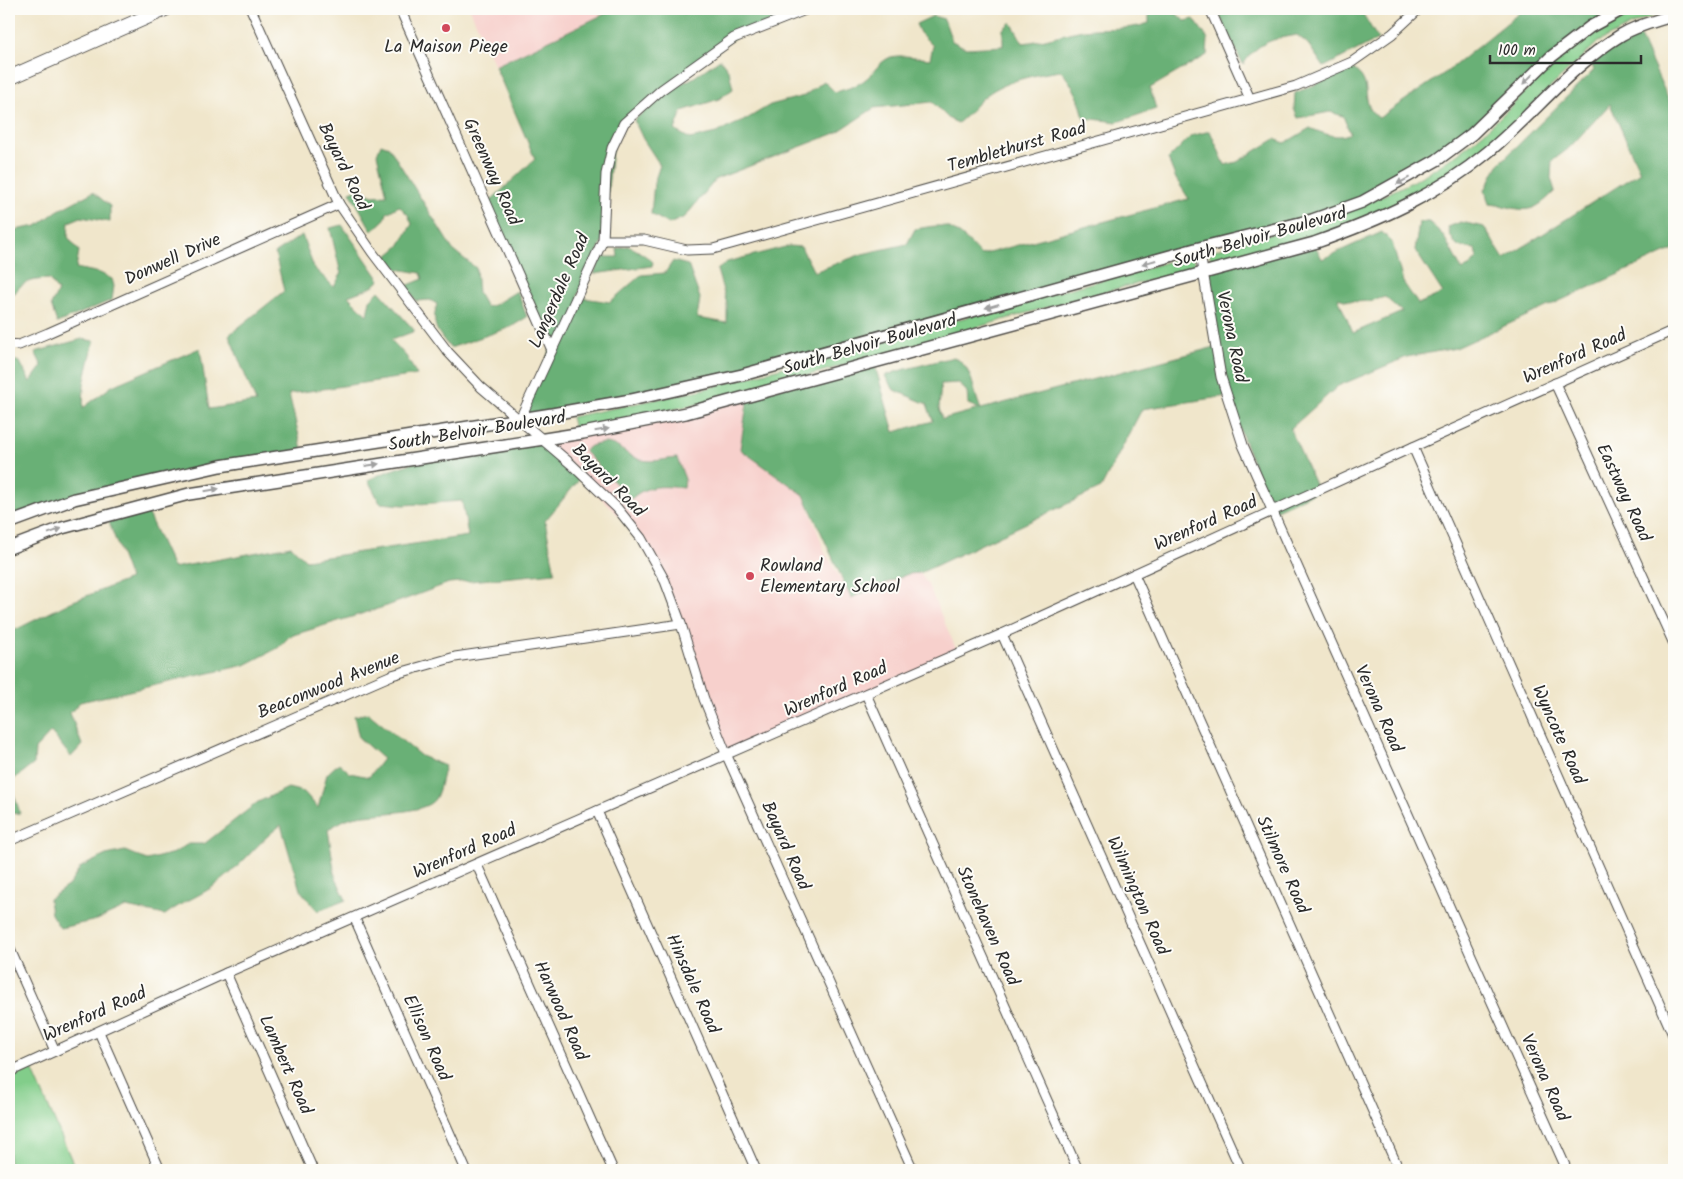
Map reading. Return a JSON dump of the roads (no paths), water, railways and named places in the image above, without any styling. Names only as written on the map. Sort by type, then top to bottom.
[{"type":"main road","points":[[9,78],[165,9]]},
{"type":"street","name":"Bayard Road","points":[[251,9],[339,204],[372,252],[448,352],[481,387],[542,439],[617,508],[641,538],[665,581],[681,624],[704,699],[727,756],[913,1170]]},
{"type":"street","name":"Greenway Road","points":[[400,9],[551,348]]},
{"type":"street","name":"Langerdale Road","points":[[520,420],[534,392],[551,348],[602,240],[606,174],[612,148],[624,123],[661,90],[734,38],[808,9]]},
{"type":"street","points":[[1210,9],[1250,99]]},
{"type":"street","name":"Temblethurst Road","points":[[602,240],[644,240],[687,250],[714,249],[1296,86],[1352,62],[1392,34],[1419,9]]},
{"type":"street","name":"South Belvoir Boulevard","points":[[9,523],[74,499],[159,478],[220,466],[520,420],[631,400],[742,375],[1199,248],[1312,220],[1362,202],[1409,178],[1437,160],[1472,134],[1550,57],[1590,27],[1623,9]]},
{"type":"street","name":"South Belvoir Boulevard","points":[[9,548],[62,528],[190,494],[636,424],[714,406],[1325,239],[1367,224],[1422,198],[1487,153],[1568,75],[1596,52],[1623,34],[1674,15]]},
{"type":"street","name":"Donwell Drive","points":[[9,344],[19,345],[339,204]]},
{"type":"street","name":"Verona Road","points":[[1199,248],[1221,377],[1243,445],[1567,1170]]},
{"type":"street","name":"Wrenford Road","points":[[9,1072],[226,974],[356,919],[597,811],[727,756],[1002,634],[1674,330]]},
{"type":"street","name":"Eastway Road","points":[[1555,383],[1674,644]]},
{"type":"street","name":"Wyncote Road","points":[[1412,447],[1674,1037]]},
{"type":"street","name":"Stilmore Road","points":[[1134,574],[1399,1170]]},
{"type":"street","name":"Beaconwood Avenue","points":[[9,841],[392,674],[455,657],[681,624]]},
{"type":"street","name":"Wilmington Road","points":[[1002,634],[1241,1170]]},
{"type":"street","name":"Stonehaven Road","points":[[866,694],[1078,1170]]},
{"type":"street","name":"Hinsdale Road","points":[[597,811],[756,1170]]},
{"type":"street","name":"Harwood Road","points":[[477,865],[613,1170]]},
{"type":"street","name":"Ellison Road","points":[[356,919],[466,1170]]},
{"type":"street","points":[[9,946],[55,1051]]},
{"type":"street","name":"Lambert Road","points":[[226,974],[313,1170]]},
{"type":"street","points":[[99,1032],[160,1170]]},
{"type":"place","name":"La Maison Piege","points":[[446,28]]},
{"type":"place","name":"Rowland Elementary School","points":[[750,576]]}]
